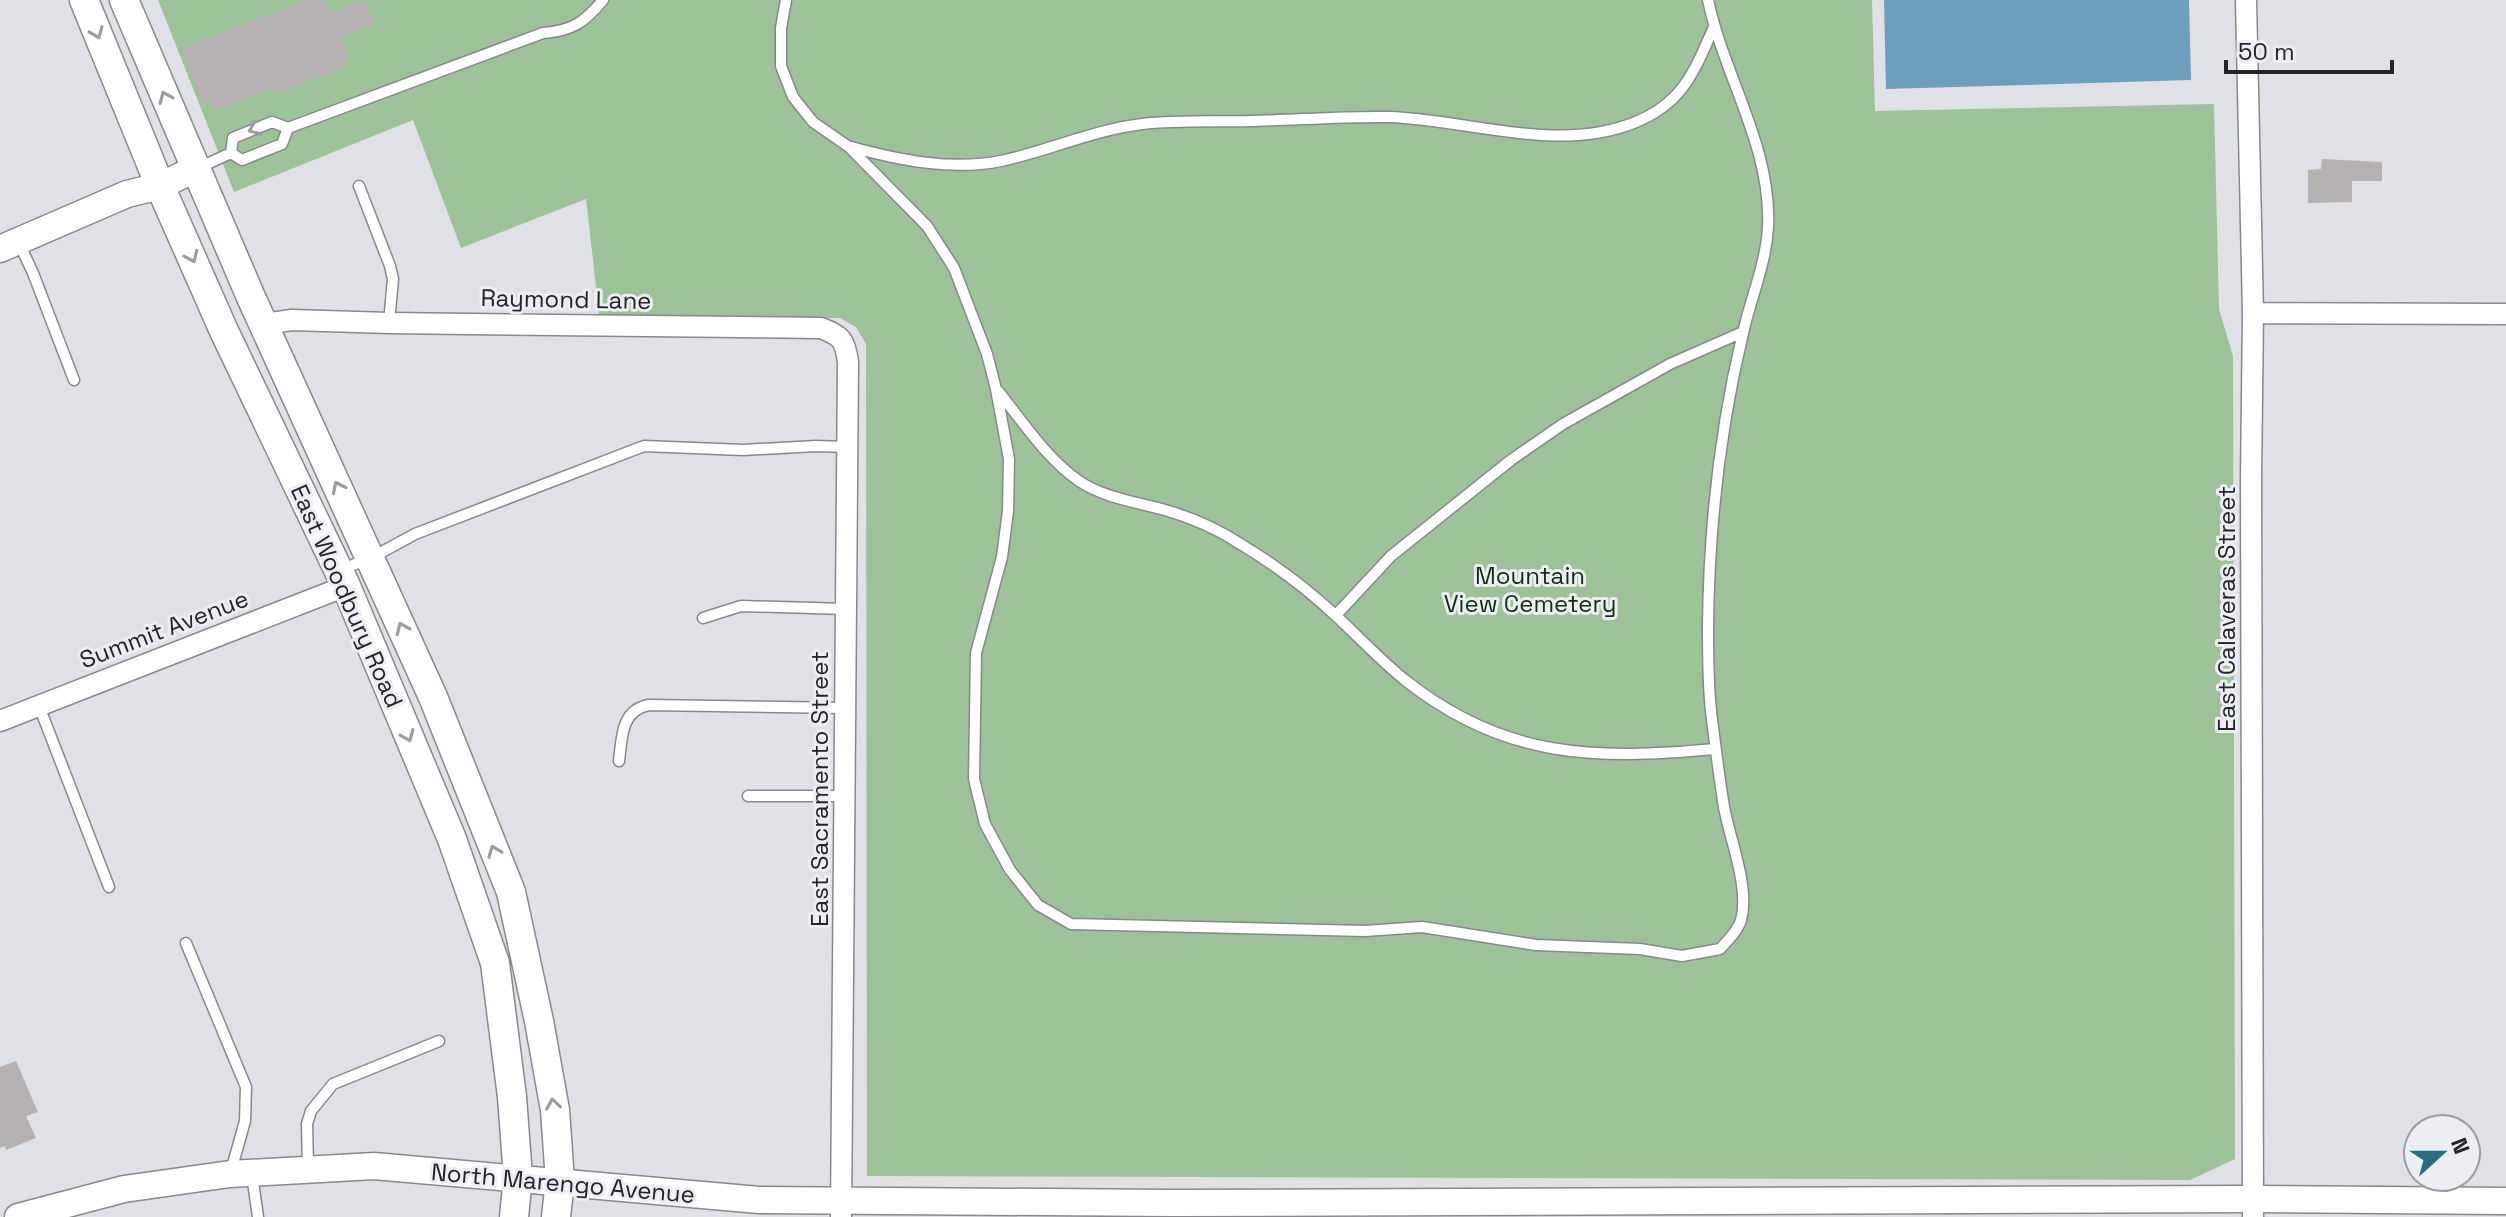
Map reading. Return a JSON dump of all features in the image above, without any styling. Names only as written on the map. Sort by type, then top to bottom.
[{"type":"main road","name":"East Woodbury Road","points":[[84,0],[160,186],[224,331],[342,578],[452,839],[495,963],[512,1097],[518,1177],[514,1217]]},
{"type":"main road","name":"East Woodbury Road","points":[[124,0],[195,169],[433,697],[511,892],[555,1110],[560,1181],[556,1217]]},
{"type":"street","name":"East Calaveras Street","points":[[2246,0],[2253,313],[2252,1208]]},
{"type":"street","points":[[9,245],[127,194],[160,186],[195,169]]},
{"type":"street","points":[[2253,313],[2506,314]]},
{"type":"street","name":"Raymond Lane","points":[[264,324],[292,320],[821,328],[838,334],[846,346],[848,362]]},
{"type":"street","name":"East Sacramento Street","points":[[841,1208],[848,362]]},
{"type":"street","name":"Summit Avenue","points":[[0,721],[342,578]]},
{"type":"street","name":"North Marengo Avenue","points":[[18,1217],[124,1189],[241,1173],[374,1166],[841,1208],[1172,1203],[1546,1209],[2252,1208],[2506,1201]]},
{"type":"lane","points":[[231,153],[233,138],[251,129],[272,122],[288,128],[543,33],[562,32],[589,18],[603,0]]},
{"type":"lane","points":[[786,0],[781,28],[781,66],[793,97],[813,122],[849,147],[927,226],[954,268],[987,354],[1009,459],[1008,511],[1002,557],[976,653],[974,779],[985,824],[1010,870],[1038,905],[1071,924],[1365,931],[1422,927],[1536,945],[1640,949],[1682,956],[1720,949],[1741,924],[1744,903],[1715,749],[1709,683],[1710,542],[1723,439],[1743,332],[1762,270],[1768,228],[1768,190],[1757,145],[1714,27],[1708,0]]},
{"type":"lane","points":[[849,147],[900,160],[948,164],[999,161],[1142,124],[1392,117],[1556,137],[1599,132],[1636,122],[1668,104],[1692,78],[1714,27]]},
{"type":"lane","points":[[231,153],[242,160],[262,154],[282,144],[288,128]]},
{"type":"lane","points":[[195,169],[231,153]]},
{"type":"lane","points":[[359,186],[393,279],[389,323]]},
{"type":"lane","points":[[9,245],[33,273],[74,380]]},
{"type":"lane","points":[[1336,615],[1391,556],[1458,501],[1550,433],[1670,364],[1743,332]]},
{"type":"lane","points":[[996,389],[1052,459],[1082,483],[1120,498],[1201,522],[1240,543],[1289,575],[1406,681],[1446,709],[1496,734],[1545,748],[1596,755],[1651,755],[1715,749]]},
{"type":"lane","points":[[342,578],[415,534],[644,446],[743,450],[848,447]]},
{"type":"lane","points":[[703,618],[741,606],[846,609]]},
{"type":"lane","points":[[619,761],[628,718],[637,708],[649,705],[845,708]]},
{"type":"lane","points":[[39,706],[109,887]]},
{"type":"lane","points":[[748,796],[845,796]]},
{"type":"lane","points":[[186,943],[246,1087],[241,1173],[258,1217]]},
{"type":"lane","points":[[308,1169],[307,1124],[311,1111],[333,1084],[439,1041]]},
{"type":"green space","name":"Mountain View Cemetery","points":[[158,0],[1872,0],[1875,111],[2214,104],[2219,309],[2233,356],[2235,1159],[2190,1180],[867,1176],[866,344],[856,327],[840,318],[600,321],[586,199],[461,248],[413,120],[234,192]]},
{"type":"water","points":[[1884,0],[2189,0],[2191,80],[1886,89]]},
{"type":"building","points":[[305,0],[326,0],[330,12],[365,0],[374,24],[341,37],[349,58],[342,61],[345,67],[274,94],[272,88],[214,110],[209,101],[202,103],[181,49]]},
{"type":"building","points":[[2322,159],[2382,162],[2382,181],[2352,181],[2352,202],[2308,203],[2308,170],[2321,169]]},
{"type":"building","points":[[16,1061],[38,1112],[26,1116],[36,1138],[6,1150],[5,1146],[0,1148],[0,1067]]}]
